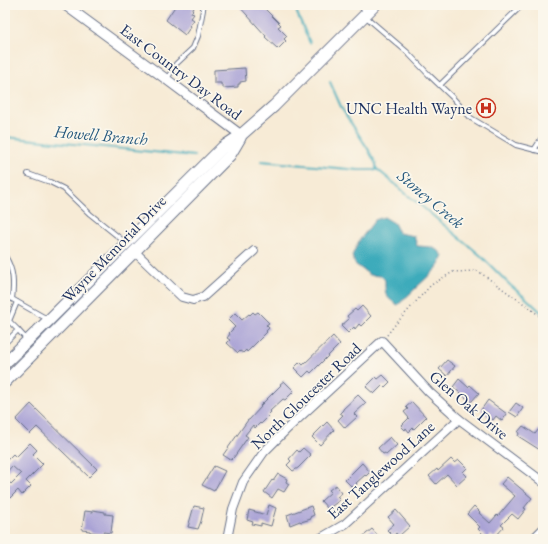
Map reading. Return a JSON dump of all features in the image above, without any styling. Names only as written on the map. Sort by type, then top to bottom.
[{"type":"main road","name":"Wayne Memorial Drive","points":[[5,382],[81,306],[130,247],[223,147],[241,136],[274,106],[368,9]]},
{"type":"main road","name":"Wayne Memorial Drive","points":[[5,363],[49,320],[130,247]]},
{"type":"street","name":"East Country Day Road","points":[[65,5],[241,136]]},
{"type":"street","points":[[130,247],[182,297],[193,300],[203,297],[254,251]]},
{"type":"street","name":"Glen Oak Drive","points":[[382,341],[429,392],[459,419],[543,482]]},
{"type":"street","name":"North Gloucester Road","points":[[229,539],[233,509],[243,482],[264,452],[382,341]]},
{"type":"street","name":"East Tanglewood Lane","points":[[319,539],[345,524],[459,419]]},
{"type":"street","points":[[533,539],[543,529]]},
{"type":"lane","points":[[166,79],[176,64],[193,48],[198,36],[203,5]]},
{"type":"lane","points":[[440,85],[522,5]]},
{"type":"lane","points":[[368,9],[471,118],[516,145],[543,152]]},
{"type":"lane","points":[[534,150],[543,136]]},
{"type":"lane","points":[[28,174],[64,189],[90,214],[130,247]]},
{"type":"lane","points":[[5,256],[12,272],[14,284],[12,299]]},
{"type":"lane","points":[[5,295],[49,320]]},
{"type":"lane","points":[[17,302],[9,321],[28,341]]},
{"type":"lane","points":[[5,342],[18,330]]},
{"type":"path","points":[[382,341],[431,285],[452,272],[478,270],[543,319]]},
{"type":"water","points":[[384,217],[394,223],[399,233],[414,236],[417,246],[431,247],[439,251],[443,256],[437,268],[398,305],[388,298],[385,289],[385,280],[381,276],[370,275],[355,264],[352,256],[359,241],[375,220]]},
{"type":"building","points":[[176,5],[190,5],[194,8],[191,13],[194,14],[191,18],[194,20],[185,35],[166,20]]},
{"type":"building","points":[[238,5],[261,5],[281,25],[278,27],[287,36],[284,39],[286,41],[278,49],[265,37],[266,36]]},
{"type":"building","points":[[245,68],[246,81],[240,82],[238,87],[223,88],[221,83],[214,83],[214,70]]},
{"type":"building","points":[[362,306],[371,316],[361,326],[359,324],[355,329],[354,327],[348,333],[341,326],[349,319],[347,316],[355,309],[357,311]]},
{"type":"building","points":[[253,312],[255,314],[258,312],[269,323],[266,325],[269,328],[266,331],[267,332],[247,352],[246,350],[243,353],[240,351],[238,353],[227,343],[230,340],[227,338],[230,334],[229,333],[235,327],[228,320],[235,313],[242,320]]},
{"type":"building","points":[[333,336],[340,344],[311,373],[309,371],[303,377],[294,368],[300,362],[303,365]]},
{"type":"building","points":[[447,360],[455,366],[447,376],[439,369]]},
{"type":"building","points":[[383,375],[390,382],[385,387],[383,385],[374,394],[366,387],[376,377],[378,379]]},
{"type":"building","points":[[459,379],[468,387],[470,385],[479,393],[471,402],[453,387]]},
{"type":"building","points":[[284,381],[294,391],[270,411],[271,412],[267,416],[268,417],[261,424],[260,423],[255,428],[253,425],[245,435],[248,437],[231,460],[223,455],[248,420]]},
{"type":"building","points":[[358,395],[366,403],[354,414],[357,417],[345,428],[338,420],[343,415],[340,413]]},
{"type":"building","points":[[488,400],[507,414],[502,421],[496,416],[493,420],[481,410]]},
{"type":"building","points":[[412,402],[426,417],[409,432],[406,428],[405,430],[401,426],[409,418],[404,412],[408,409],[406,407]]},
{"type":"building","points":[[516,403],[523,408],[517,417],[509,412]]},
{"type":"building","points":[[31,404],[97,469],[89,477],[37,427],[30,434],[16,420]]},
{"type":"building","points":[[327,422],[334,430],[320,445],[312,437]]},
{"type":"building","points":[[523,426],[535,434],[539,429],[543,432],[543,445],[540,450],[518,436],[518,432]]},
{"type":"building","points":[[390,437],[397,445],[386,455],[385,453],[383,454],[378,448]]},
{"type":"building","points":[[30,443],[37,450],[33,454],[43,464],[26,481],[31,486],[22,495],[18,490],[5,503],[5,478],[11,484],[21,474],[12,466],[5,474],[5,462],[13,454],[16,457]]},
{"type":"building","points":[[303,448],[311,455],[293,471],[287,465],[291,461],[289,459],[297,450],[299,452]]},
{"type":"building","points":[[451,459],[455,463],[459,460],[467,468],[463,472],[467,476],[457,485],[447,474],[436,484],[429,476],[437,469],[438,471]]},
{"type":"building","points":[[362,463],[370,472],[356,483],[357,484],[353,488],[345,480]]},
{"type":"building","points":[[214,466],[225,471],[214,491],[202,485]]},
{"type":"building","points":[[278,474],[287,479],[286,482],[289,484],[284,492],[278,489],[272,498],[264,492]]},
{"type":"building","points":[[507,477],[532,498],[518,519],[512,514],[501,525],[504,527],[494,538],[491,535],[488,539],[478,529],[480,527],[467,514],[474,506],[490,523],[497,515],[498,516],[515,496],[501,484]]},
{"type":"building","points":[[336,485],[342,493],[337,497],[340,500],[328,509],[321,501],[331,492],[329,490]]},
{"type":"building","points":[[269,505],[276,508],[271,526],[261,523],[261,526],[252,524],[253,522],[247,520],[249,510],[266,515]]},
{"type":"building","points":[[194,506],[204,508],[198,529],[188,527]]},
{"type":"building","points":[[311,506],[314,515],[310,517],[311,519],[290,525],[287,515]]},
{"type":"building","points":[[93,510],[113,515],[111,533],[103,532],[103,534],[82,530],[85,511],[93,512]]},
{"type":"building","points":[[396,510],[410,526],[399,536],[396,533],[393,536],[387,530],[394,524],[388,517]]},
{"type":"building","points":[[372,529],[381,539],[360,539]]},
{"type":"waterway","name":"Stoney Creek","points":[[296,5],[297,13],[310,43]]},
{"type":"waterway","name":"Stoney Creek","points":[[330,82],[342,109],[368,149],[376,164],[376,168],[480,255],[510,285],[543,314]]},
{"type":"waterway","name":"Howell Branch","points":[[5,137],[194,156]]},
{"type":"waterway","name":"Howell Branch","points":[[261,161],[359,170],[378,170]]},
{"type":"place","name":"UNC Health Wayne","points":[[486,108]]}]
